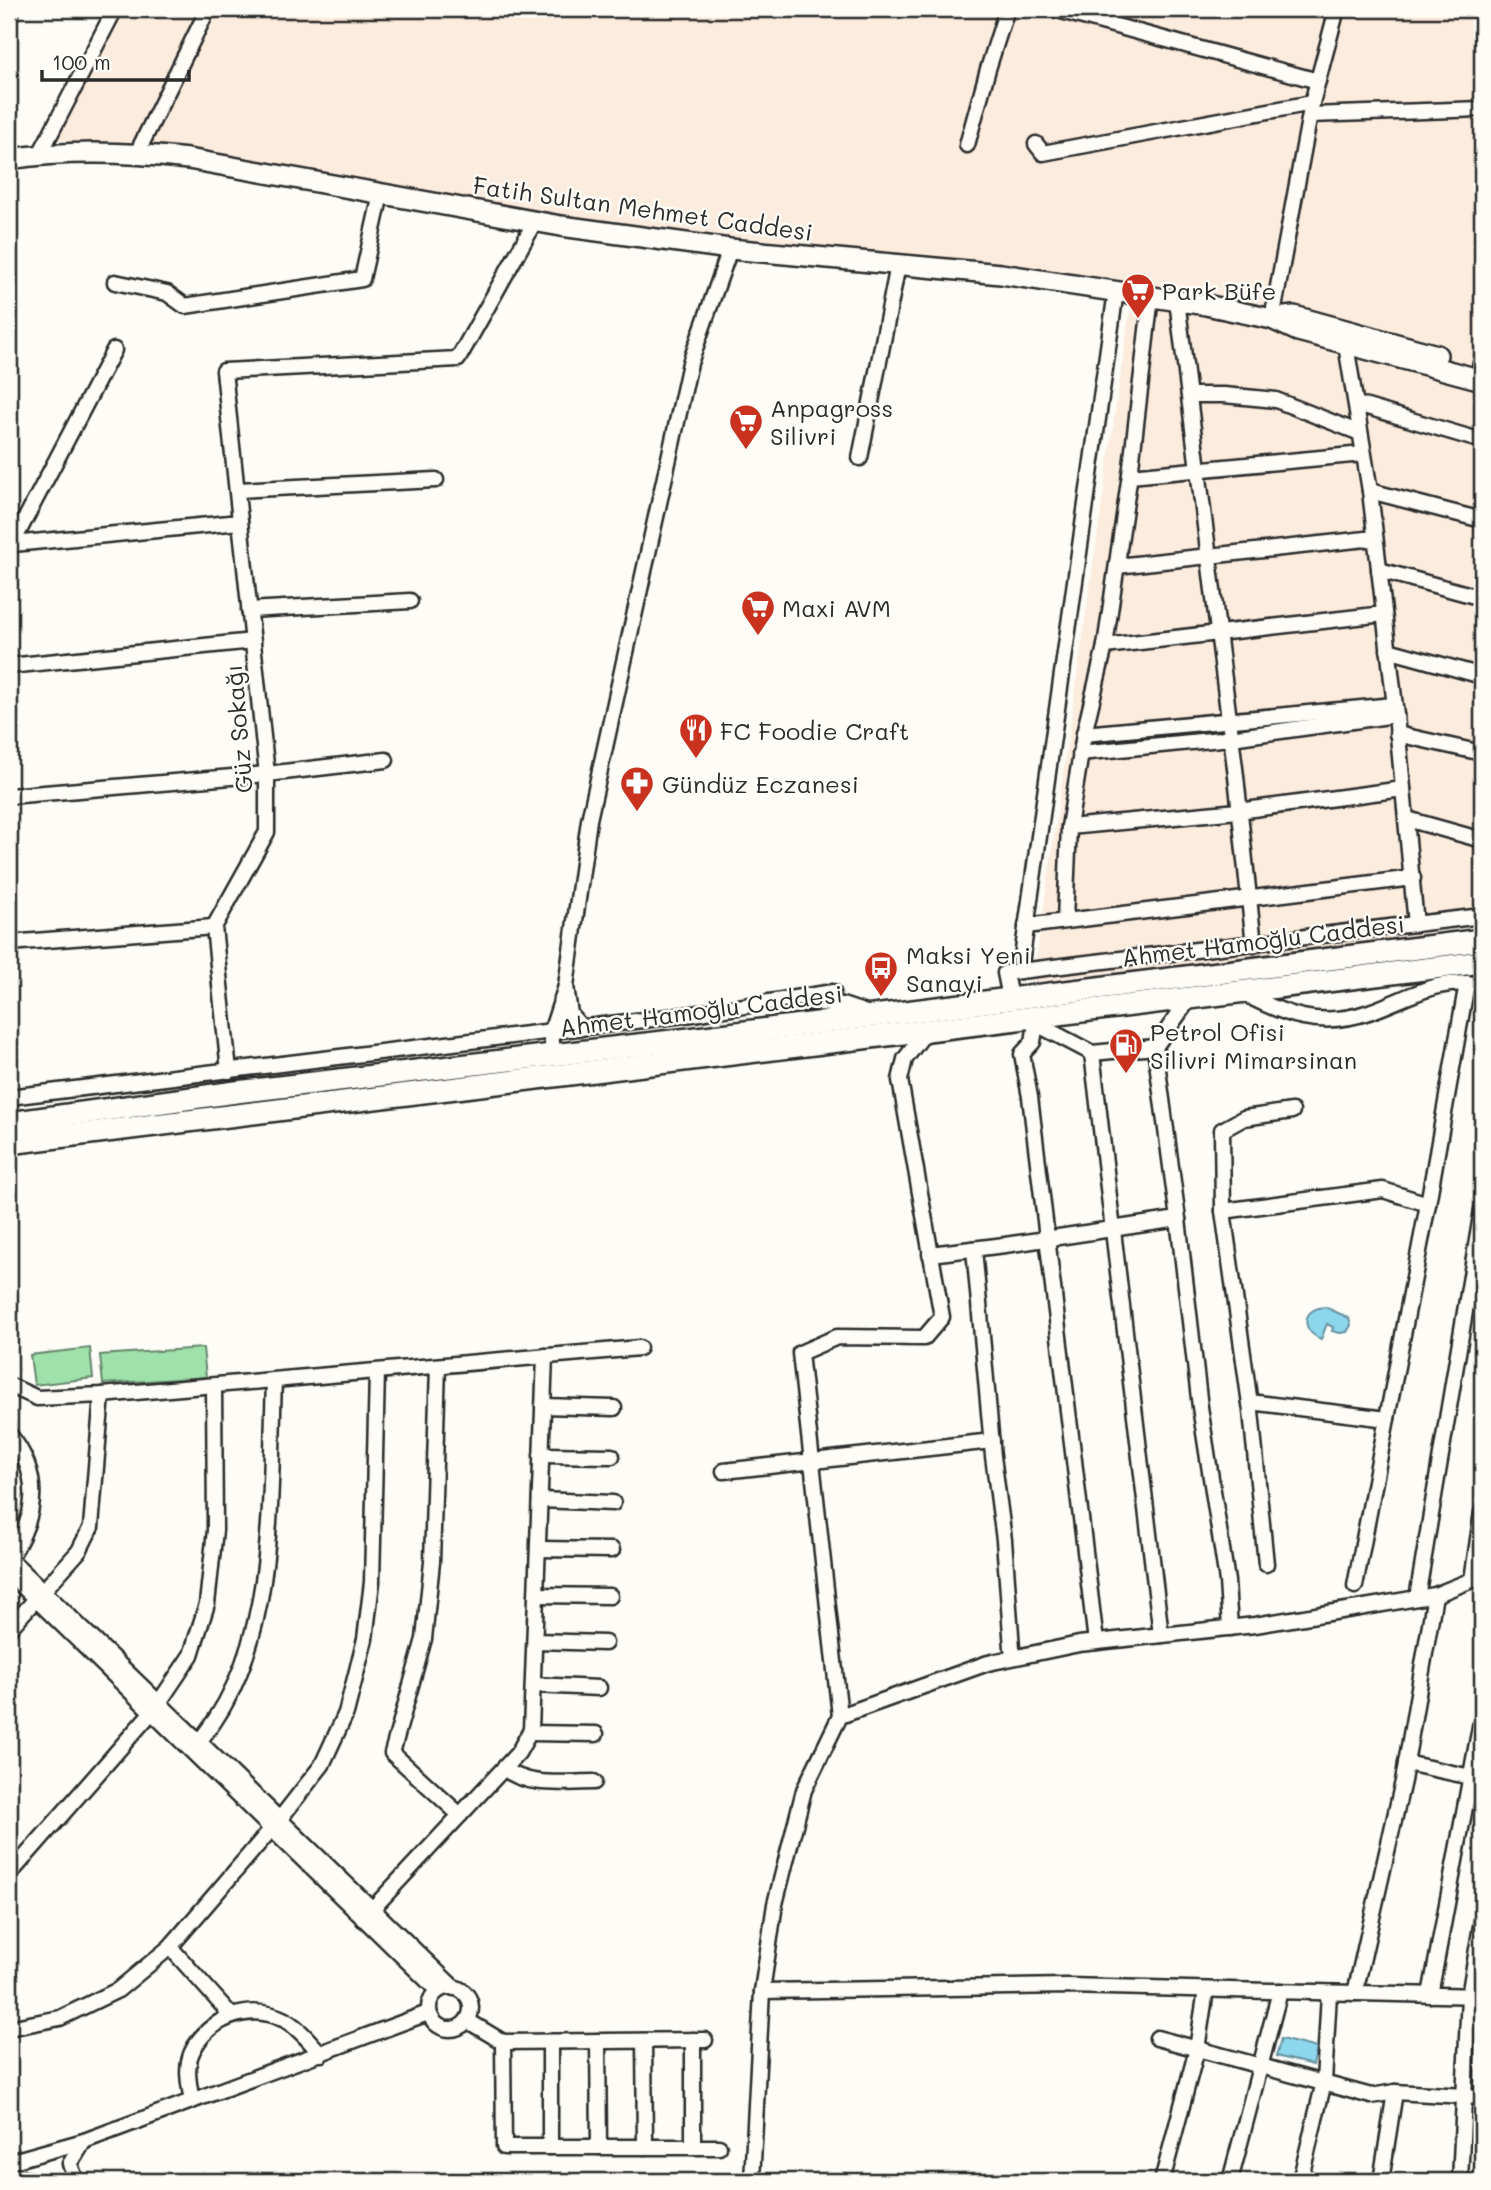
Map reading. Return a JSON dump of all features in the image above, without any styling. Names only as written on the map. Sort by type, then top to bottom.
[{"type":"highway","points":[[1422,946],[1482,931]]},
{"type":"highway","name":"Ahmet Hamoğlu Caddesi","points":[[9,1123],[553,1053],[1482,940]]},
{"type":"highway","name":"Ahmet Hamoğlu Caddesi","points":[[9,1143],[630,1065],[1031,1020],[1240,991],[1482,962]]},
{"type":"highway","points":[[1408,970],[1477,979]]},
{"type":"main road","name":"Fatih Sultan Mehmet Caddesi","points":[[9,159],[40,154],[137,153],[188,159],[535,222],[730,249],[1001,274],[1177,300],[1272,319],[1298,331],[1348,337],[1481,370]]},
{"type":"street","points":[[9,18],[13,9]]},
{"type":"street","points":[[40,154],[115,9]]},
{"type":"street","points":[[137,153],[208,9]]},
{"type":"street","points":[[967,145],[1007,9]]},
{"type":"street","points":[[1054,9],[1318,81]]},
{"type":"street","points":[[1272,319],[1311,109],[1337,9]]},
{"type":"street","points":[[1036,144],[1043,153],[1311,109],[1482,109]]},
{"type":"street","points":[[115,282],[167,293],[185,306],[362,279],[381,194]]},
{"type":"street","name":"Güz Sokağı","points":[[214,926],[267,832],[267,774],[224,371],[458,359],[535,222]]},
{"type":"street","points":[[553,1053],[551,1031],[566,986],[589,820],[687,376],[730,249]]},
{"type":"street","points":[[860,458],[898,265]]},
{"type":"street","points":[[1020,971],[1116,291]]},
{"type":"street","points":[[1065,920],[1069,827],[1080,754],[1105,646],[1130,476],[1151,296]]},
{"type":"street","points":[[1177,300],[1230,722],[1254,945]]},
{"type":"street","points":[[1348,337],[1370,491],[1407,819],[1416,924]]},
{"type":"street","points":[[11,548],[114,350]]},
{"type":"street","points":[[1189,395],[1276,400],[1360,432]]},
{"type":"street","points":[[1357,404],[1482,441]]},
{"type":"street","points":[[1130,476],[1363,454]]},
{"type":"street","points":[[237,490],[436,480]]},
{"type":"street","points":[[1370,491],[1482,520]]},
{"type":"street","points":[[11,548],[240,522]]},
{"type":"street","points":[[1116,566],[1375,538]]},
{"type":"street","points":[[1379,570],[1482,598]]},
{"type":"street","points":[[249,610],[410,601]]},
{"type":"street","points":[[1105,646],[1384,614]]},
{"type":"street","points":[[9,666],[253,641]]},
{"type":"street","points":[[1388,650],[1482,676]]},
{"type":"street","points":[[1084,734],[1395,710]]},
{"type":"street","points":[[1080,754],[1231,738],[1395,710]]},
{"type":"street","points":[[1397,734],[1482,753]]},
{"type":"street","points":[[9,796],[267,774],[386,760]]},
{"type":"street","points":[[1069,827],[1238,811],[1403,789]]},
{"type":"street","points":[[1407,819],[1482,839]]},
{"type":"street","points":[[1026,926],[1413,878]]},
{"type":"street","points":[[1010,998],[1005,972],[1254,945],[1482,916]]},
{"type":"street","points":[[9,943],[214,926],[229,1071]]},
{"type":"street","points":[[1240,991],[1289,1015],[1332,1019],[1368,1012],[1429,987],[1477,979],[1428,1204],[1355,1586]]},
{"type":"street","points":[[566,986],[570,1014],[582,1028]]},
{"type":"street","points":[[9,1097],[482,1041],[763,1004],[833,992]]},
{"type":"street","points":[[1190,998],[1155,1047],[1200,1407],[1227,1581],[1230,1628]]},
{"type":"street","points":[[763,1004],[816,1002],[842,1005],[874,1016]]},
{"type":"street","points":[[1031,1020],[1092,1054],[1155,1047]]},
{"type":"street","points":[[1031,1020],[1033,1042],[1022,1054],[1030,1097],[1096,1642]]},
{"type":"street","points":[[752,2181],[762,1991],[775,1904],[804,1790],[840,1716],[800,1353],[837,1337],[924,1338],[942,1317],[900,1080],[905,1059],[926,1031]]},
{"type":"street","points":[[433,1069],[482,1041]]},
{"type":"street","points":[[1092,1054],[1161,1636]]},
{"type":"street","points":[[1266,1564],[1250,1402],[1223,1211],[1222,1130],[1244,1118],[1292,1111]]},
{"type":"street","points":[[1223,1211],[1383,1190],[1428,1204]]},
{"type":"street","points":[[1417,1598],[1482,1210]]},
{"type":"street","points":[[930,1254],[1178,1219]]},
{"type":"street","points":[[974,1249],[1014,1657]]},
{"type":"street","points":[[9,1385],[37,1398],[102,1395],[639,1348]]},
{"type":"street","points":[[367,1915],[518,1753],[530,1733],[545,1356]]},
{"type":"street","points":[[438,1366],[432,1562],[424,1639],[392,1753],[460,1815]]},
{"type":"street","points":[[9,2028],[60,2018],[118,1990],[170,1947],[323,1765],[346,1713],[365,1639],[372,1582],[377,1372]]},
{"type":"street","points":[[195,1746],[224,1705],[235,1682],[246,1658],[260,1609],[268,1519],[274,1381]]},
{"type":"street","points":[[9,1875],[154,1708],[191,1655],[207,1604],[215,1530],[214,1386]]},
{"type":"street","points":[[9,1629],[79,1551],[91,1528],[102,1395]]},
{"type":"street","points":[[1250,1402],[1387,1419]]},
{"type":"street","points":[[543,1406],[614,1408]]},
{"type":"street","points":[[9,1434],[22,1451],[31,1474],[33,1497],[30,1521],[9,1558],[39,1596]]},
{"type":"street","points":[[724,1471],[992,1441]]},
{"type":"street","points":[[541,1455],[612,1456]]},
{"type":"street","points":[[540,1500],[612,1503]]},
{"type":"street","points":[[840,1716],[988,1663],[1014,1657],[1096,1642],[1230,1628],[1434,1595],[1477,1580],[1482,1512]]},
{"type":"street","points":[[538,1549],[612,1550]]},
{"type":"street","points":[[9,1573],[39,1596],[195,1746],[367,1915],[437,1990]]},
{"type":"street","points":[[536,1595],[610,1596]]},
{"type":"street","points":[[1355,1993],[1406,1763],[1434,1595]]},
{"type":"street","points":[[535,1641],[605,1643]]},
{"type":"street","points":[[533,1685],[599,1688]]},
{"type":"street","points":[[1430,1995],[1476,1777],[1482,1716]]},
{"type":"street","points":[[530,1733],[596,1734]]},
{"type":"street","points":[[1406,1763],[1476,1777]]},
{"type":"street","points":[[504,1768],[524,1780],[594,1782]]},
{"type":"street","points":[[367,1915],[468,1998],[471,2013],[468,2021],[455,2029],[446,2029],[432,2021],[428,2014],[429,2002],[437,1990],[454,1988]]},
{"type":"street","points":[[1460,2181],[1464,2096],[1482,1920]]},
{"type":"street","points":[[170,1947],[231,2015]]},
{"type":"street","points":[[762,1991],[1068,1986],[1475,1996]]},
{"type":"street","points":[[1162,2181],[1197,2049],[1206,1990]]},
{"type":"street","points":[[1230,2181],[1280,1991]]},
{"type":"street","points":[[1300,2181],[1324,2082],[1329,1993]]},
{"type":"street","points":[[192,2101],[188,2076],[191,2054],[206,2030],[231,2015],[249,2013],[281,2018],[295,2026],[321,2054]]},
{"type":"street","points":[[9,2162],[84,2141],[428,2014]]},
{"type":"street","points":[[468,2021],[503,2042],[699,2040],[693,2147]]},
{"type":"street","points":[[1157,2038],[1371,2096],[1395,2092],[1482,2097]]},
{"type":"street","points":[[598,2041],[599,2147]]},
{"type":"street","points":[[644,2041],[645,2147]]},
{"type":"street","points":[[503,2042],[504,2147],[719,2147]]},
{"type":"street","points":[[550,2042],[550,2147]]},
{"type":"street","points":[[1381,2181],[1395,2092]]},
{"type":"street","points":[[76,2181],[70,2164],[84,2141]]},
{"type":"street","points":[[9,2176],[37,2181]]},
{"type":"shaded area","points":[[104,9],[1482,9],[1482,920],[1414,937],[1033,982],[1134,282],[643,226],[40,137]]},
{"type":"green space","points":[[90,1348],[93,1378],[34,1385],[30,1355]]},
{"type":"green space","points":[[203,1348],[206,1377],[103,1384],[100,1355]]},
{"type":"water","points":[[1325,1307],[1349,1318],[1351,1325],[1347,1332],[1332,1331],[1333,1327],[1327,1324],[1321,1339],[1310,1331],[1306,1320],[1308,1315],[1317,1308]]},
{"type":"water","points":[[1281,2039],[1317,2048],[1313,2065],[1276,2056]]},
{"type":"place","name":"Park Büfe","points":[[1138,320]]},
{"type":"place","name":"Anpagross Silivri","points":[[746,451]]},
{"type":"place","name":"Maxi AVM","points":[[758,637]]},
{"type":"place","name":"FC Foodie Craft","points":[[696,760]]},
{"type":"place","name":"Gündüz Eczanesi","points":[[637,813]]},
{"type":"place","name":"Maksi Yeni Sanayi","points":[[881,998]]},
{"type":"place","name":"Petrol Ofisi Silivri Mimarsinan","points":[[1126,1075]]}]
